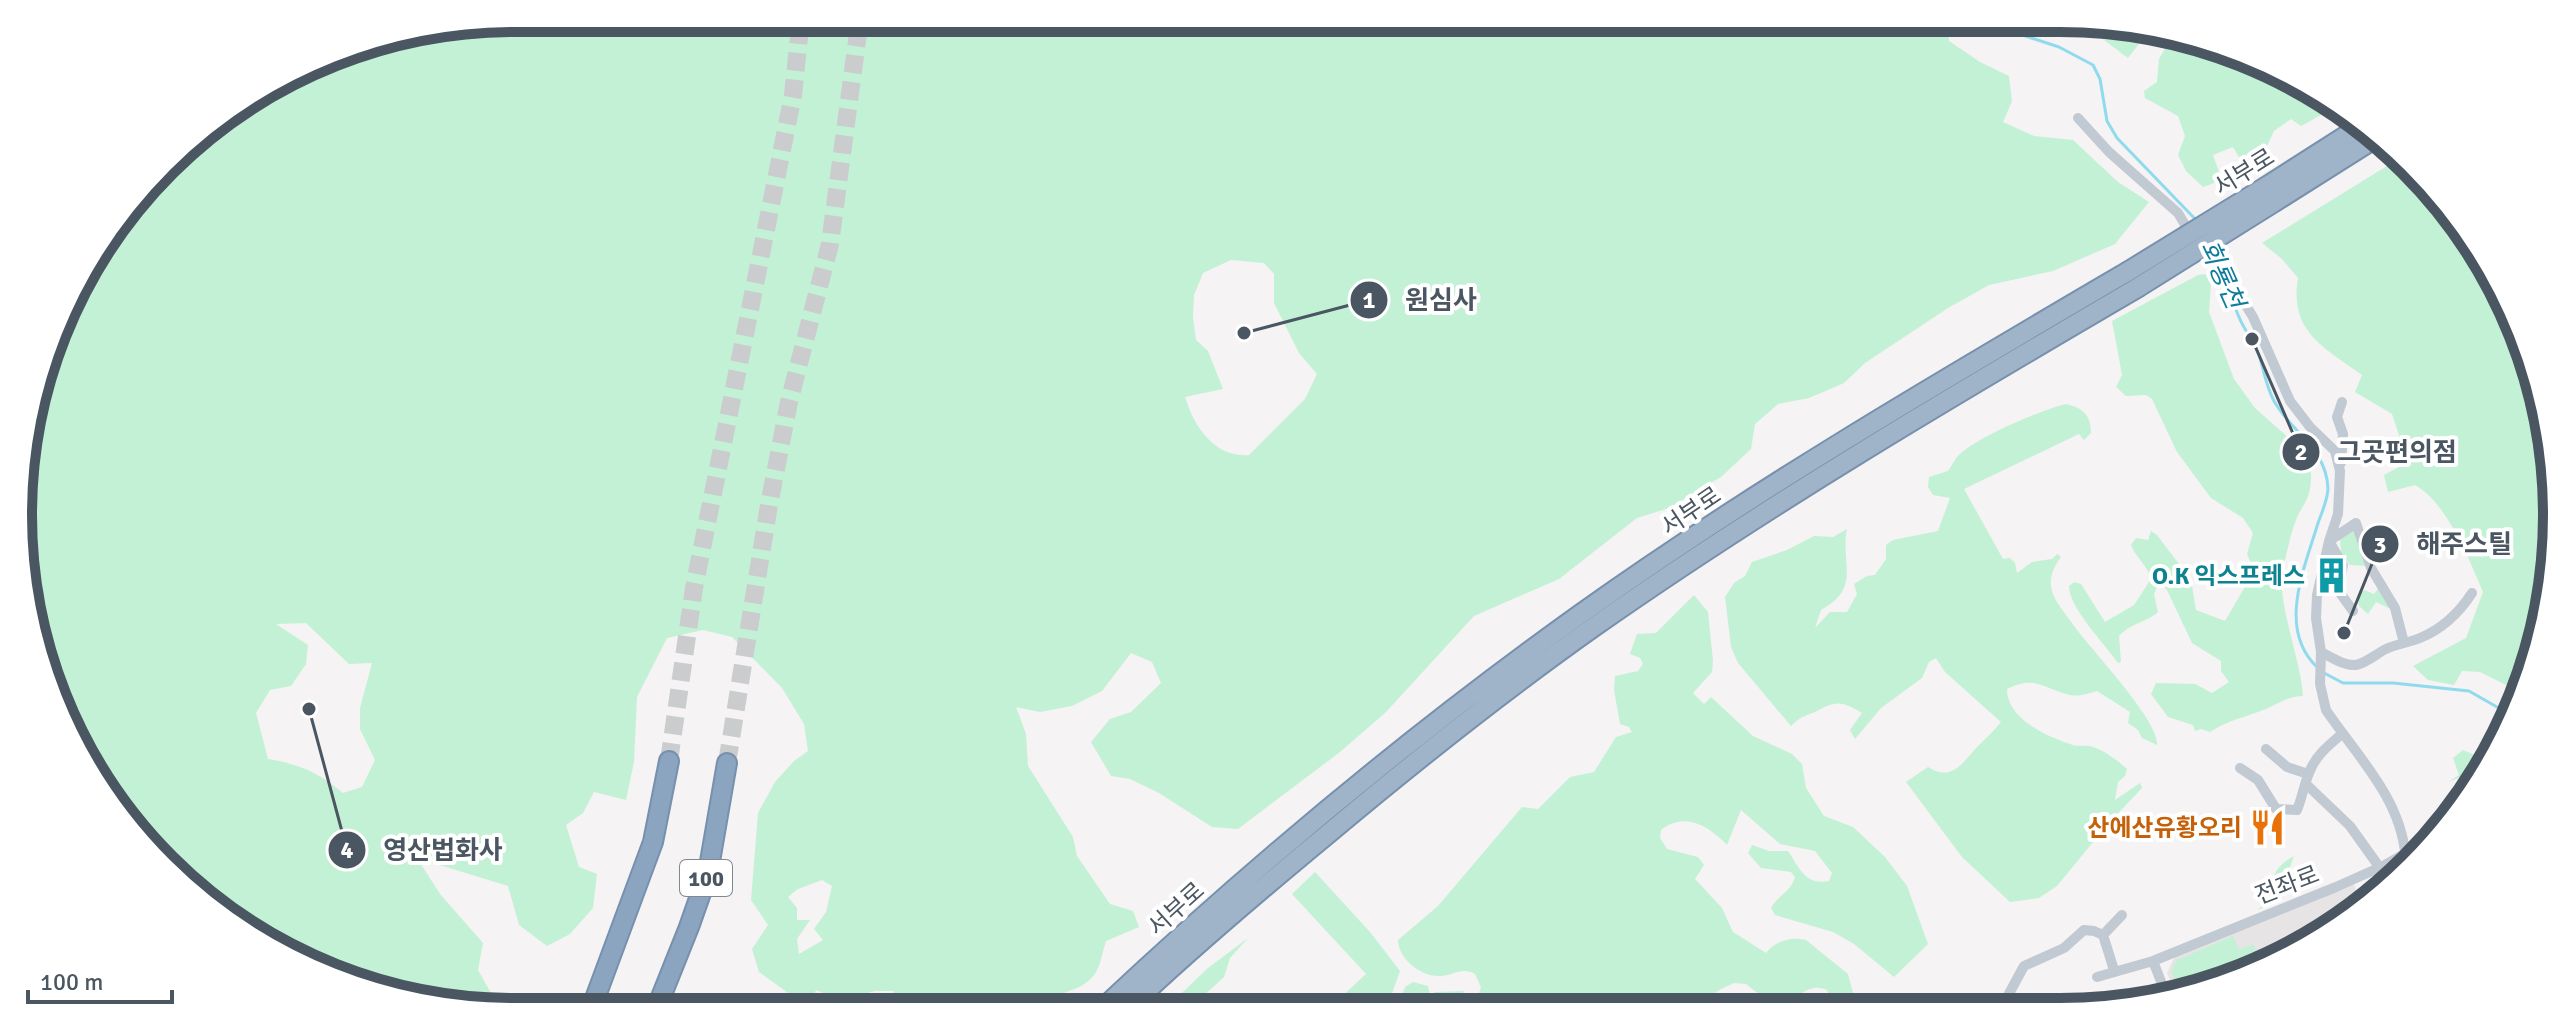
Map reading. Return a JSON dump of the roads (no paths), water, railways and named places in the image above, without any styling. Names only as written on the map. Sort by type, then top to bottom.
[{"type":"highway","name":"서부로","points":[[2271,193],[2353,132]]},
{"type":"highway","name":"서부로","points":[[1139,998],[1267,884],[1377,792],[1596,625],[1739,529],[2009,363],[2132,280],[2271,193],[2367,143]]},
{"type":"highway","name":"서부로","points":[[1114,998],[1201,918],[1365,779],[1585,611],[1832,450],[2132,280]]},
{"type":"highway","name":"100","points":[[596,998],[653,842],[669,761]]},
{"type":"highway","name":"100","points":[[661,998],[708,873],[727,763]]},
{"type":"street","points":[[2078,118],[2109,152],[2178,213],[2202,253],[2238,294],[2263,337],[2290,401],[2310,427],[2335,451],[2340,471]]},
{"type":"street","points":[[2342,402],[2337,417],[2343,434],[2338,514],[2317,595],[2320,684],[2326,710],[2384,789],[2406,853]]},
{"type":"street","points":[[2329,541],[2356,523],[2371,568],[2395,608],[2404,643]]},
{"type":"street","points":[[2329,541],[2343,565],[2338,590],[2353,611]]},
{"type":"street","points":[[2321,652],[2354,665],[2420,638],[2452,618],[2472,593]]},
{"type":"street","points":[[2240,768],[2258,780],[2276,809],[2297,810],[2307,779],[2322,751],[2342,734]]},
{"type":"street","points":[[2266,749],[2307,779],[2350,826],[2380,868]]},
{"type":"street","name":"전좌로","points":[[2097,977],[2153,961],[2380,868],[2403,855]]},
{"type":"street","points":[[2103,935],[2122,915]]},
{"type":"street","points":[[2007,998],[2024,966],[2064,948],[2084,930],[2103,935],[2114,970]]},
{"type":"street","points":[[2153,961],[2163,987]]},
{"type":"waterway","name":"회룡천","points":[[2013,32],[2059,47],[2093,65],[2100,79],[2107,121],[2117,138],[2198,222]]},
{"type":"waterway","name":"회룡천","points":[[2215,248],[2226,274]]},
{"type":"waterway","name":"회룡천","points":[[2231,293],[2236,311],[2259,355],[2274,401],[2315,451],[2326,474],[2327,497],[2301,578],[2296,617],[2298,636],[2305,653],[2318,668]]},
{"type":"waterway","name":"회룡천","points":[[2324,673],[2343,683],[2393,683],[2469,691],[2502,710]]},
{"type":"tunnel","points":[[669,761],[694,588],[793,95],[800,32]]},
{"type":"tunnel","points":[[727,763],[789,402],[830,244],[858,32]]},
{"type":"place","name":"원심사","points":[[1244,333]]},
{"type":"place","name":"그곳편의점","points":[[2252,339]]},
{"type":"place","name":"O.K 익스프레스","points":[[2331,576]]},
{"type":"place","name":"해주스틸","points":[[2344,633]]},
{"type":"place","name":"영산법화사","points":[[309,709]]},
{"type":"place","name":"산에산유황오리","points":[[2268,828]]}]
